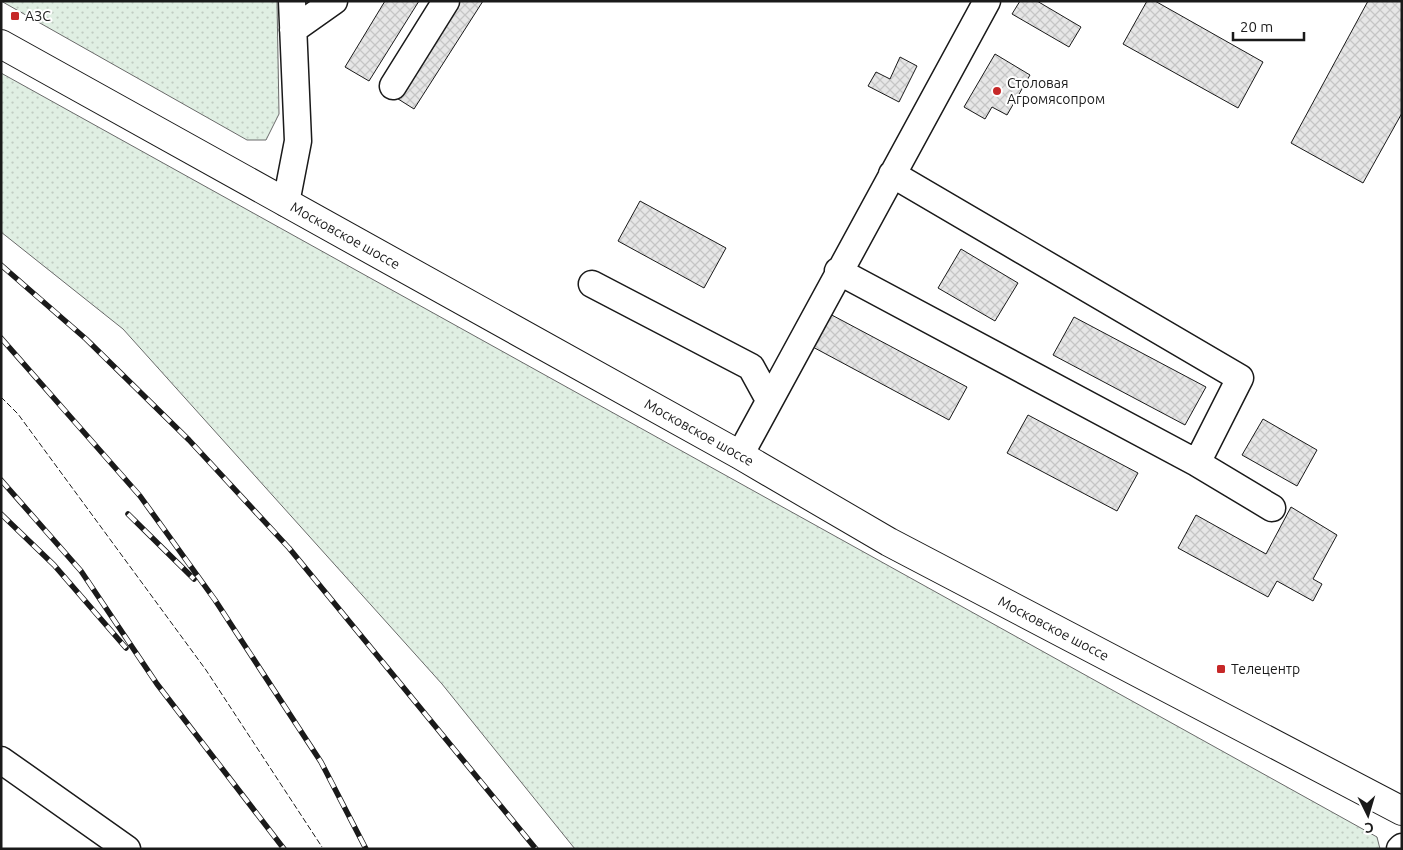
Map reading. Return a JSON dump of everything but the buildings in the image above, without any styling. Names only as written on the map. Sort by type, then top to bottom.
[{"type":"main road","name":"Московское шоссе","points":[[1,44],[740,455],[889,542],[1402,811]]},
{"type":"street","points":[[286,203],[298,142],[292,1]]},
{"type":"street","points":[[293,30],[334,1]]},
{"type":"street","points":[[393,86],[446,1]]},
{"type":"street","points":[[740,455],[768,398],[987,1]]},
{"type":"street","points":[[892,174],[1240,378],[1197,463]]},
{"type":"street","points":[[838,271],[1197,463],[1272,508]]},
{"type":"street","points":[[592,284],[751,367],[768,398]]},
{"type":"street","points":[[1,760],[127,849]]},
{"type":"green space","points":[[1,1],[277,1],[279,114],[266,140],[247,140]]},
{"type":"green space","points":[[1,73],[1377,837],[1380,849],[575,849],[442,684],[123,329],[1,232]]},
{"type":"railway","points":[[1,265],[86,339],[189,440],[289,548],[536,849]]},
{"type":"railway","points":[[1,338],[140,496],[215,600],[321,762],[366,849]]},
{"type":"railway","points":[[1,480],[81,571],[157,684],[284,849]]},
{"type":"railway","points":[[1,514],[54,565],[126,648]]},
{"type":"railway","points":[[128,514],[194,579]]},
{"type":"fence","points":[[1,397],[18,414],[206,670],[322,847]]},
{"type":"place","name":"АЗС","points":[[15,16]]},
{"type":"place","name":"Столовая Агромясопром","points":[[997,91]]},
{"type":"place","name":"Телецентр","points":[[1221,669]]}]
